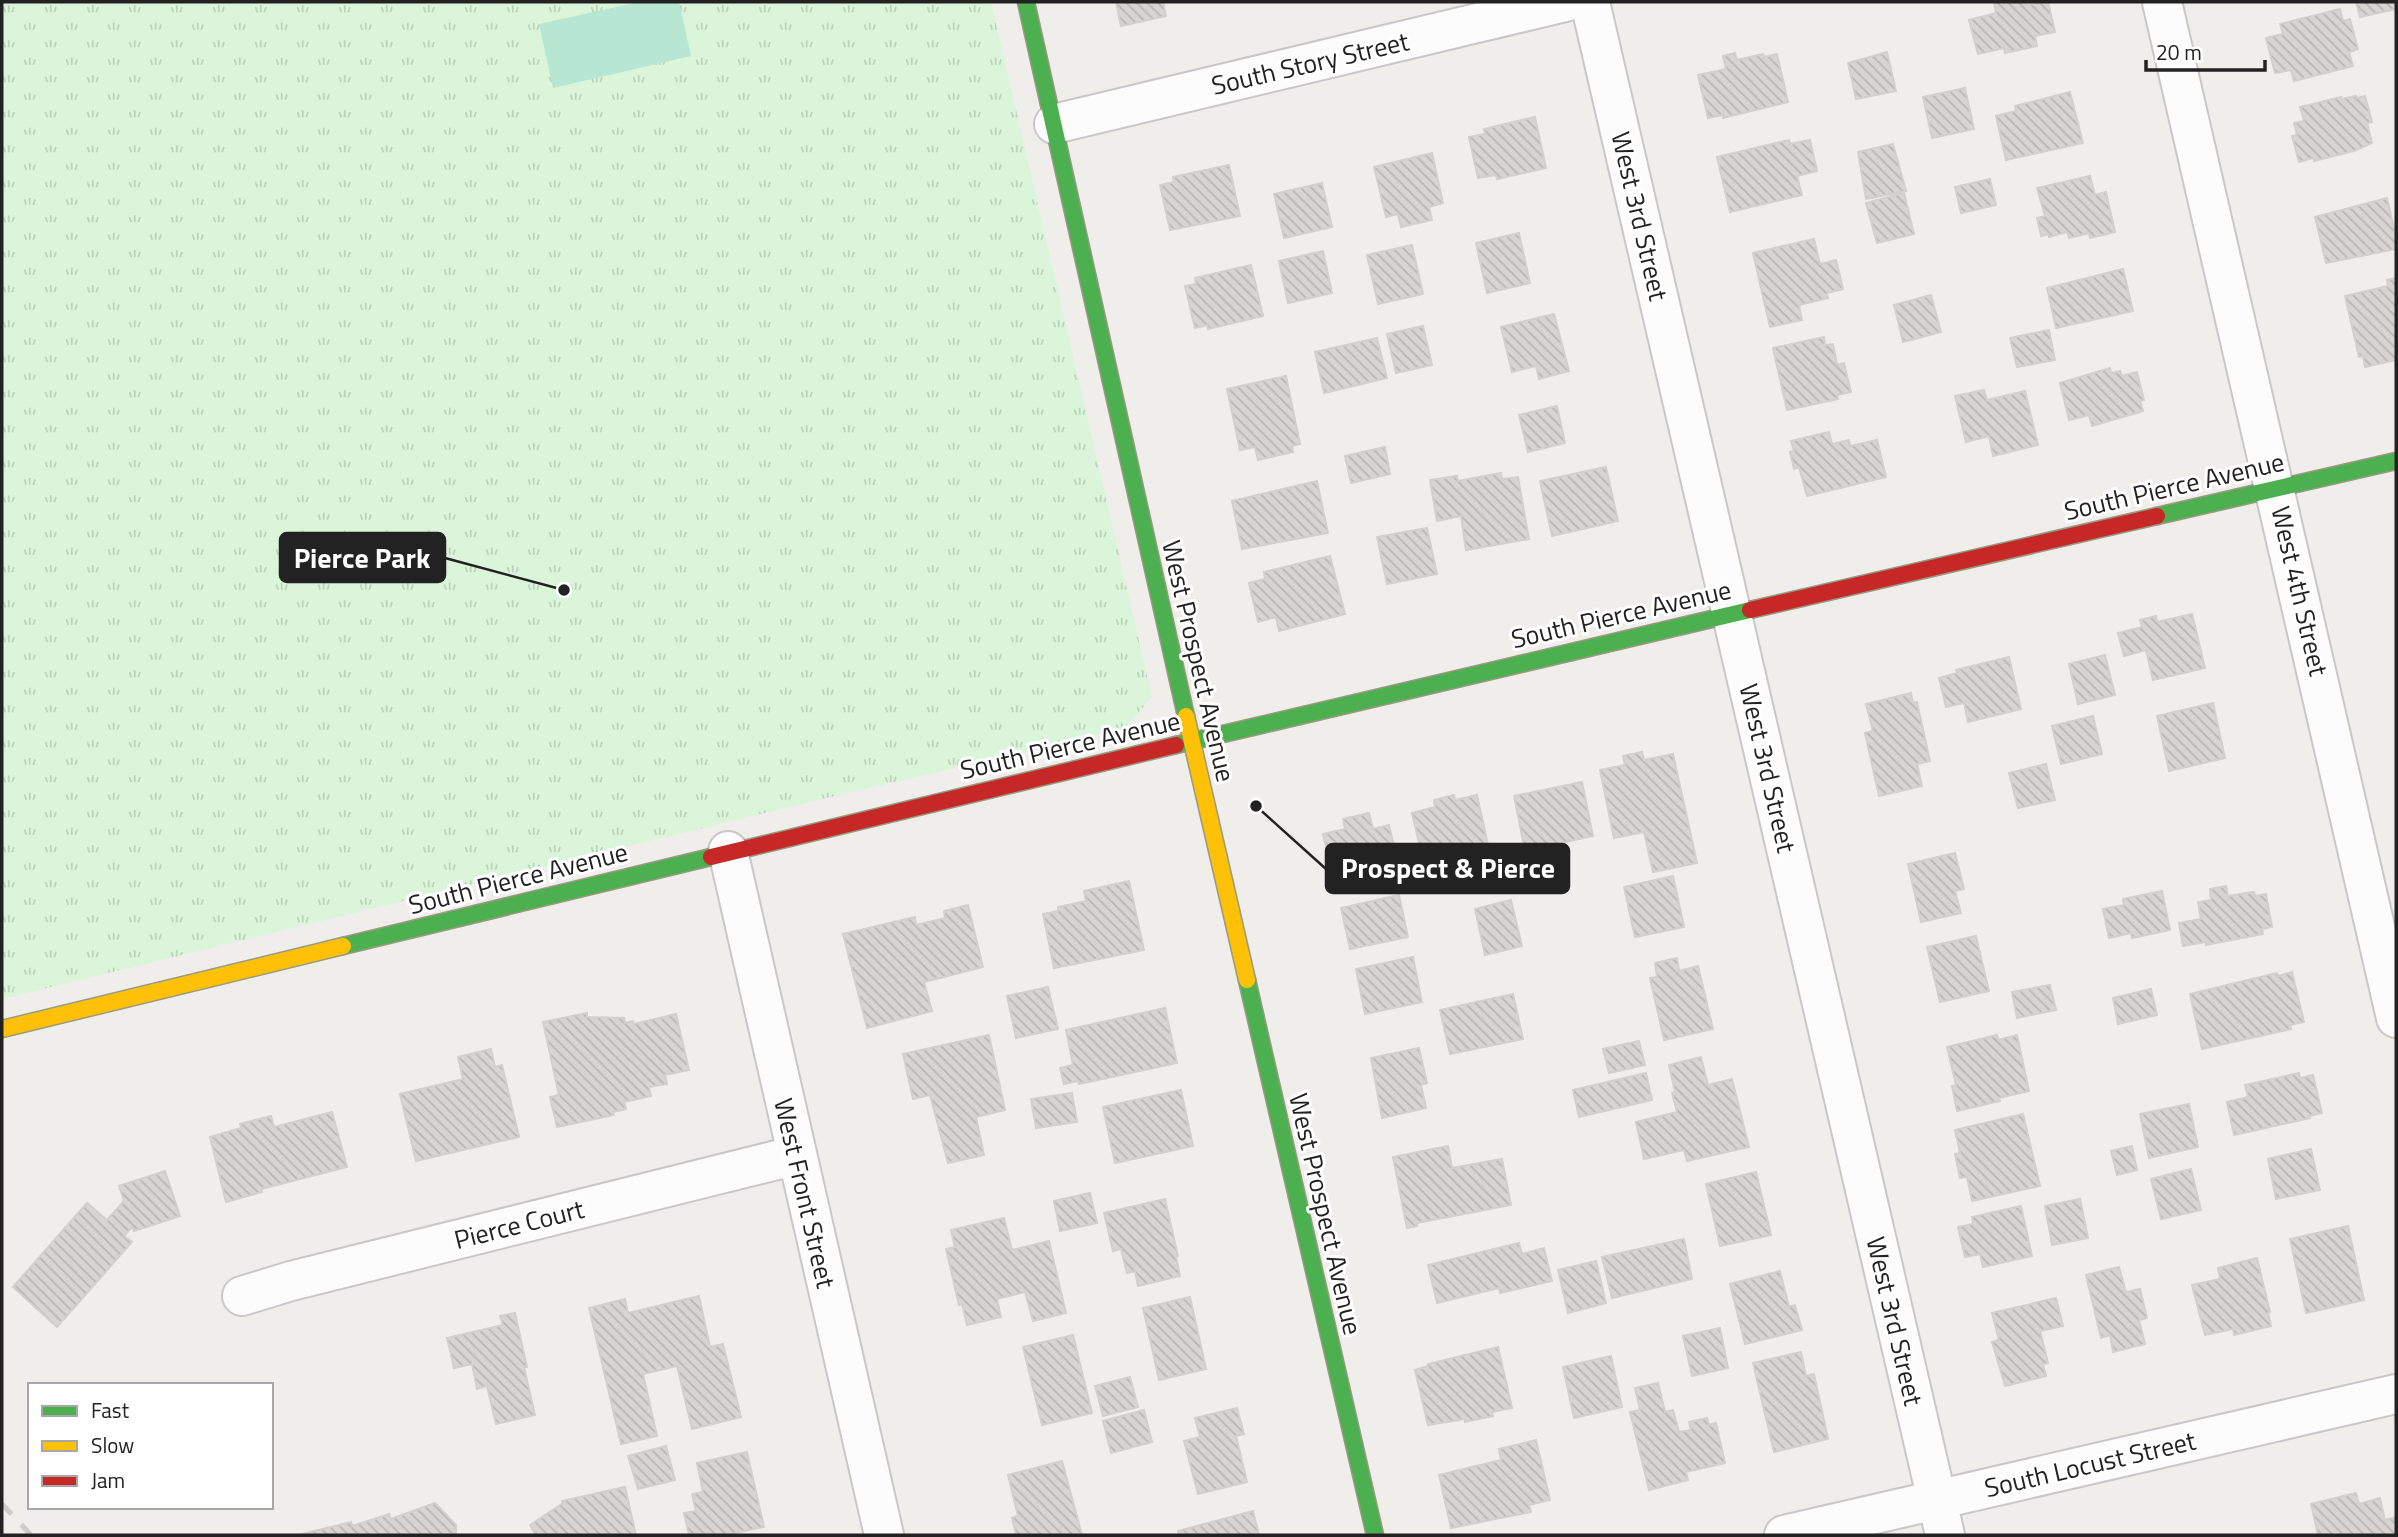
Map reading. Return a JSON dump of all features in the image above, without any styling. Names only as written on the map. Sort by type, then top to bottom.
[{"type":"street","name":"West Prospect Avenue","points":[[1026,2],[1192,742],[1375,1535]]},
{"type":"street","name":"South Story Street","points":[[1054,124],[1565,2]]},
{"type":"street","name":"West 3rd Street","points":[[1590,2],[1941,1518]]},
{"type":"street","name":"West 4th Street","points":[[2162,2],[2396,1018]]},
{"type":"street","name":"South Pierce Avenue","points":[[2,1029],[728,851],[1731,613],[2396,461]]},
{"type":"street","name":"West Front Street","points":[[728,851],[884,1535]]},
{"type":"street","name":"Pierce Court","points":[[242,1296],[797,1155]]},
{"type":"street","name":"South Locust Street","points":[[1784,1535],[1941,1518],[2396,1394]]},
{"type":"green space","points":[[2,2],[991,2],[1152,697],[1125,728],[2,999]]},
{"type":"green space","points":[[639,2],[679,2],[691,56],[553,88],[539,24]]},
{"type":"building","points":[[1116,2],[1163,2],[1166,16],[1121,26]]},
{"type":"building","points":[[1994,2],[2025,2],[2026,5],[2048,2],[2055,32],[2035,36],[2037,46],[2005,53],[2004,48],[1978,54],[1969,20],[1996,13]]},
{"type":"building","points":[[2356,2],[2396,2],[2396,9],[2360,17]]},
{"type":"building","points":[[2340,9],[2343,21],[2350,19],[2358,49],[2349,52],[2353,66],[2294,81],[2291,70],[2275,73],[2266,38],[2283,34],[2280,24]]},
{"type":"building","points":[[1887,52],[1896,91],[1856,99],[1848,63]]},
{"type":"building","points":[[1735,53],[1737,60],[1777,54],[1788,102],[1723,118],[1723,115],[1708,118],[1698,75],[1726,69],[1723,56]]},
{"type":"building","points":[[1965,88],[1974,129],[1932,138],[1923,97]]},
{"type":"building","points":[[2070,92],[2083,143],[2006,160],[1996,116],[2016,111],[2015,106]]},
{"type":"building","points":[[2365,96],[2372,122],[2367,123],[2372,143],[2354,151],[2299,162],[2292,136],[2297,135],[2294,123],[2304,121],[2300,107]]},
{"type":"building","points":[[1535,117],[1546,168],[1497,179],[1496,175],[1478,178],[1469,137],[1485,134],[1484,129]]},
{"type":"building","points":[[1789,140],[1790,144],[1810,140],[1817,171],[1797,176],[1802,195],[1730,212],[1717,157]]},
{"type":"building","points":[[1893,144],[1906,191],[1866,199],[1858,152]]},
{"type":"building","points":[[1432,153],[1443,203],[1429,207],[1432,220],[1401,227],[1398,214],[1386,217],[1374,167]]},
{"type":"building","points":[[1229,165],[1240,216],[1170,230],[1160,185],[1174,182],[1173,177]]},
{"type":"building","points":[[2090,176],[2095,195],[2106,192],[2115,232],[2090,238],[2089,233],[2069,238],[2067,232],[2049,237],[2049,234],[2041,236],[2037,218],[2045,216],[2037,188]]},
{"type":"building","points":[[1990,179],[1996,205],[1961,213],[1955,187]]},
{"type":"building","points":[[1322,183],[1332,227],[1284,238],[1274,194]]},
{"type":"building","points":[[1904,193],[1914,234],[1877,243],[1866,203]]},
{"type":"building","points":[[2387,198],[2396,249],[2326,263],[2315,217]]},
{"type":"building","points":[[1519,233],[1530,283],[1487,293],[1476,243]]},
{"type":"building","points":[[1814,239],[1820,264],[1836,260],[1843,289],[1827,293],[1828,298],[1799,305],[1802,320],[1770,327],[1753,253]]},
{"type":"building","points":[[1412,245],[1423,294],[1378,304],[1367,255]]},
{"type":"building","points":[[1323,251],[1332,293],[1288,303],[1279,261]]},
{"type":"building","points":[[1251,265],[1263,316],[1208,329],[1207,325],[1195,328],[1185,286],[1196,284],[1195,278]]},
{"type":"building","points":[[2123,269],[2133,311],[2056,328],[2047,288]]},
{"type":"building","points":[[2396,278],[2396,360],[2365,367],[2363,356],[2359,357],[2345,296],[2388,286],[2387,280]]},
{"type":"building","points":[[1931,295],[1941,332],[1903,342],[1894,305]]},
{"type":"building","points":[[1554,314],[1569,371],[1539,379],[1536,366],[1512,372],[1501,327]]},
{"type":"building","points":[[1423,326],[1432,365],[1396,373],[1387,334]]},
{"type":"building","points":[[2049,330],[2055,360],[2017,367],[2010,338]]},
{"type":"building","points":[[1824,337],[1825,345],[1833,344],[1837,365],[1844,363],[1851,392],[1837,395],[1838,399],[1787,410],[1773,348]]},
{"type":"building","points":[[1377,338],[1387,378],[1324,393],[1315,352]]},
{"type":"building","points":[[2110,368],[2111,373],[2120,371],[2122,376],[2137,372],[2144,400],[2140,401],[2143,411],[2092,426],[2089,415],[2069,420],[2060,383]]},
{"type":"building","points":[[1286,376],[1300,444],[1292,446],[1293,452],[1258,460],[1255,447],[1240,450],[1227,389]]},
{"type":"building","points":[[1984,390],[1987,400],[2025,391],[2038,445],[1993,456],[1989,436],[1966,442],[1955,396]]},
{"type":"building","points":[[1557,406],[1565,443],[1528,452],[1519,415]]},
{"type":"building","points":[[1829,432],[1832,444],[1849,440],[1850,446],[1877,440],[1886,477],[1807,496],[1799,467],[1794,469],[1790,452],[1794,451],[1791,441]]},
{"type":"building","points":[[1385,447],[1390,474],[1351,483],[1345,456]]},
{"type":"building","points":[[1606,467],[1618,521],[1552,536],[1540,481]]},
{"type":"building","points":[[1501,473],[1502,479],[1518,477],[1529,539],[1466,550],[1461,516],[1437,521],[1430,480],[1457,476],[1458,481]]},
{"type":"building","points":[[1317,481],[1328,533],[1242,549],[1232,501]]},
{"type":"building","points":[[1427,528],[1437,574],[1387,584],[1377,537]]},
{"type":"building","points":[[1330,556],[1345,614],[1279,631],[1276,617],[1258,622],[1249,583],[1265,579],[1264,572]]},
{"type":"building","points":[[2192,614],[2205,668],[2153,680],[2146,650],[2124,656],[2118,633],[2142,627],[2140,620],[2156,616],[2157,622]]},
{"type":"building","points":[[2105,655],[2115,695],[2078,704],[2069,664]]},
{"type":"building","points":[[2009,657],[2021,709],[1968,722],[1964,703],[1946,707],[1939,678],[1957,673],[1956,670]]},
{"type":"building","points":[[1911,693],[1913,703],[1917,702],[1930,761],[1917,764],[1922,786],[1879,796],[1865,733],[1873,731],[1866,704]]},
{"type":"building","points":[[2213,703],[2225,758],[2169,771],[2157,716]]},
{"type":"building","points":[[2093,716],[2102,754],[2061,764],[2052,726]]},
{"type":"building","points":[[1642,752],[1644,760],[1673,754],[1697,863],[1653,872],[1644,832],[1614,838],[1600,770],[1625,765],[1623,756]]},
{"type":"building","points":[[2046,764],[2055,800],[2018,808],[2009,773]]},
{"type":"building","points":[[1582,782],[1593,836],[1525,851],[1514,796]]},
{"type":"building","points":[[1454,795],[1455,800],[1477,795],[1488,845],[1423,860],[1412,813],[1435,807],[1434,800]]},
{"type":"building","points":[[1369,813],[1373,829],[1389,825],[1399,866],[1334,881],[1323,834],[1345,829],[1343,819]]},
{"type":"building","points":[[1955,853],[1964,889],[1955,891],[1961,913],[1921,922],[1908,864]]},
{"type":"building","points":[[1673,876],[1684,927],[1635,937],[1624,887]]},
{"type":"building","points":[[1129,881],[1144,950],[1054,968],[1043,914],[1058,911],[1058,907],[1086,901],[1084,891]]},
{"type":"building","points":[[2226,886],[2228,896],[2254,892],[2255,896],[2266,894],[2272,927],[2262,929],[2263,934],[2206,945],[2206,942],[2183,946],[2179,923],[2201,919],[2198,902],[2211,900],[2210,889]]},
{"type":"building","points":[[2162,891],[2170,930],[2132,938],[2131,933],[2109,938],[2103,909],[2124,905],[2123,899]]},
{"type":"building","points":[[1399,895],[1408,937],[1350,949],[1341,908]]},
{"type":"building","points":[[1511,900],[1522,946],[1485,955],[1475,909]]},
{"type":"building","points":[[968,905],[983,967],[924,982],[932,1011],[867,1028],[843,934],[915,917],[916,925],[945,918],[944,911]]},
{"type":"building","points":[[1976,936],[1989,991],[1940,1002],[1927,947]]},
{"type":"building","points":[[1413,957],[1422,1002],[1365,1014],[1356,969]]},
{"type":"building","points":[[1677,958],[1679,971],[1698,966],[1713,1029],[1664,1040],[1650,978],[1657,977],[1655,963]]},
{"type":"building","points":[[2292,972],[2304,1022],[2290,1025],[2291,1029],[2202,1049],[2190,994],[2277,973],[2278,976]]},
{"type":"building","points":[[2050,985],[2056,1010],[2017,1018],[2012,992]]},
{"type":"building","points":[[1048,987],[1058,1029],[1016,1038],[1007,996]]},
{"type":"building","points":[[2151,989],[2157,1015],[2118,1024],[2113,998]]},
{"type":"building","points":[[1513,994],[1523,1039],[1450,1054],[1440,1010]]},
{"type":"building","points":[[1165,1008],[1177,1063],[1079,1084],[1078,1081],[1064,1084],[1060,1068],[1073,1065],[1066,1030]]},
{"type":"building","points":[[587,1013],[587,1017],[624,1018],[625,1023],[633,1021],[634,1024],[676,1014],[689,1070],[665,1075],[667,1084],[649,1087],[651,1096],[624,1102],[626,1109],[613,1112],[614,1115],[557,1127],[550,1097],[559,1095],[543,1022]]},
{"type":"building","points":[[989,1035],[1005,1110],[976,1117],[984,1155],[948,1163],[930,1095],[913,1099],[903,1054]]},
{"type":"building","points":[[1997,1035],[1998,1040],[2017,1035],[2029,1091],[1957,1111],[1952,1086],[1956,1085],[1947,1047]]},
{"type":"building","points":[[1639,1041],[1645,1065],[1609,1073],[1603,1049]]},
{"type":"building","points":[[1419,1048],[1427,1083],[1421,1085],[1426,1108],[1382,1118],[1371,1058]]},
{"type":"building","points":[[491,1049],[495,1067],[502,1065],[519,1137],[416,1161],[400,1094],[463,1079],[458,1057]]},
{"type":"building","points":[[1701,1057],[1708,1085],[1732,1079],[1749,1147],[1687,1161],[1684,1150],[1644,1159],[1636,1122],[1677,1112],[1669,1065]]},
{"type":"building","points":[[1646,1073],[1652,1100],[1579,1117],[1573,1090]]},
{"type":"building","points":[[2299,1073],[2300,1078],[2313,1075],[2322,1113],[2234,1135],[2227,1102],[2248,1097],[2245,1085]]},
{"type":"building","points":[[1181,1090],[1193,1146],[1115,1163],[1103,1107]]},
{"type":"building","points":[[1072,1093],[1077,1122],[1036,1128],[1031,1099]]},
{"type":"building","points":[[2189,1104],[2198,1147],[2149,1158],[2140,1114]]},
{"type":"building","points":[[332,1112],[347,1167],[261,1189],[262,1192],[226,1202],[210,1137],[241,1128],[240,1124],[271,1116],[274,1127]]},
{"type":"building","points":[[2023,1114],[2040,1186],[1972,1201],[1967,1177],[1960,1178],[1955,1154],[1960,1153],[1955,1130]]},
{"type":"building","points":[[1448,1146],[1452,1168],[1502,1159],[1511,1205],[1417,1223],[1417,1226],[1407,1228],[1393,1157]]},
{"type":"building","points":[[2132,1146],[2137,1170],[2117,1175],[2111,1151]]},
{"type":"building","points":[[2311,1149],[2320,1190],[2276,1199],[2268,1159]]},
{"type":"building","points":[[2191,1169],[2201,1210],[2161,1219],[2151,1179]]},
{"type":"building","points":[[165,1171],[180,1216],[134,1231],[132,1227],[124,1236],[132,1242],[57,1327],[13,1287],[87,1203],[107,1220],[124,1201],[119,1186]]},
{"type":"building","points":[[1756,1172],[1771,1235],[1720,1246],[1706,1184]]},
{"type":"building","points":[[1090,1193],[1097,1223],[1060,1231],[1054,1201]]},
{"type":"building","points":[[1165,1199],[1180,1276],[1138,1286],[1135,1271],[1127,1273],[1121,1249],[1113,1251],[1104,1213]]},
{"type":"building","points":[[2080,1199],[2088,1238],[2052,1245],[2045,1206]]},
{"type":"building","points":[[2021,1206],[2032,1256],[1983,1267],[1980,1254],[1965,1257],[1958,1227],[1973,1224],[1972,1217]]},
{"type":"building","points":[[1004,1218],[1012,1250],[1049,1241],[1066,1313],[1033,1321],[1025,1292],[997,1299],[1001,1317],[967,1325],[962,1304],[959,1305],[946,1249],[955,1247],[951,1230]]},
{"type":"building","points":[[2348,1226],[2364,1300],[2306,1313],[2290,1239]]},
{"type":"building","points":[[1684,1239],[1692,1279],[1612,1298],[1602,1257]]},
{"type":"building","points":[[1519,1243],[1522,1254],[1544,1248],[1552,1281],[1500,1293],[1499,1288],[1437,1303],[1428,1265]]},
{"type":"building","points":[[2257,1258],[2271,1326],[2234,1335],[2233,1329],[2205,1335],[2192,1285],[2220,1279],[2218,1268]]},
{"type":"building","points":[[1596,1261],[1606,1303],[1568,1313],[1558,1270]]},
{"type":"building","points":[[2119,1267],[2126,1292],[2140,1289],[2147,1318],[2139,1320],[2145,1344],[2113,1352],[2110,1335],[2101,1338],[2086,1275]]},
{"type":"building","points":[[1780,1271],[1789,1307],[1795,1305],[1802,1330],[1745,1344],[1730,1284]]},
{"type":"building","points":[[699,1296],[710,1347],[723,1344],[741,1417],[692,1429],[677,1366],[643,1374],[657,1436],[621,1444],[589,1308],[625,1299],[628,1313]]},
{"type":"building","points":[[1190,1297],[1206,1369],[1159,1380],[1143,1308]]},
{"type":"building","points":[[2056,1298],[2063,1326],[2040,1331],[2048,1363],[2043,1364],[2046,1376],[2005,1386],[1992,1342],[1999,1340],[1992,1313]]},
{"type":"building","points":[[515,1313],[535,1415],[496,1424],[487,1386],[477,1389],[472,1364],[454,1368],[447,1338],[503,1325],[500,1316]]},
{"type":"building","points":[[1720,1328],[1728,1368],[1692,1376],[1683,1336]]},
{"type":"building","points":[[1073,1335],[1092,1413],[1042,1425],[1023,1347]]},
{"type":"building","points":[[1498,1347],[1512,1408],[1492,1412],[1493,1416],[1465,1422],[1465,1419],[1428,1425],[1415,1370],[1428,1364]]},
{"type":"building","points":[[1801,1352],[1806,1376],[1814,1374],[1828,1439],[1774,1452],[1753,1363]]},
{"type":"building","points":[[1611,1356],[1622,1407],[1574,1418],[1563,1367]]},
{"type":"building","points":[[1130,1377],[1138,1407],[1103,1416],[1095,1386]]},
{"type":"building","points":[[1658,1383],[1665,1412],[1673,1410],[1679,1432],[1691,1430],[1689,1422],[1707,1418],[1709,1425],[1716,1423],[1725,1463],[1686,1472],[1688,1480],[1649,1490],[1630,1412],[1640,1410],[1635,1388]]},
{"type":"building","points":[[1237,1408],[1244,1434],[1236,1436],[1247,1482],[1198,1494],[1184,1441],[1200,1437],[1195,1418]]},
{"type":"building","points":[[1144,1410],[1152,1442],[1111,1453],[1103,1421]]},
{"type":"building","points":[[1536,1440],[1550,1500],[1529,1505],[1531,1512],[1451,1528],[1439,1475],[1501,1460],[1499,1449]]},
{"type":"building","points":[[666,1446],[675,1480],[638,1489],[628,1456]]},
{"type":"building","points":[[747,1452],[764,1527],[725,1535],[689,1535],[684,1513],[696,1511],[692,1494],[703,1492],[697,1463]]},
{"type":"building","points":[[1062,1461],[1082,1535],[1016,1535],[1012,1518],[1018,1516],[1008,1475]]},
{"type":"building","points":[[625,1487],[636,1535],[536,1535],[530,1525],[563,1503],[562,1501]]},
{"type":"building","points":[[2356,1493],[2359,1504],[2380,1498],[2385,1520],[2396,1517],[2396,1535],[2318,1535],[2311,1504]]},
{"type":"building","points":[[435,1503],[456,1525],[456,1535],[298,1535],[351,1522],[352,1526],[389,1514],[391,1519]]},
{"type":"building","points":[[1253,1511],[1259,1535],[1179,1535],[1178,1531]]},
{"type":"railway","points":[[2,1504],[31,1535]]},
{"type":"traffic: fast","points":[[1026,2],[1186,716]]},
{"type":"traffic: fast","points":[[2157,516],[2396,461]]},
{"type":"traffic: fast","points":[[1176,745],[1750,610]]},
{"type":"traffic: fast","points":[[343,946],[711,857]]},
{"type":"traffic: fast","points":[[1247,980],[1375,1535]]},
{"type":"traffic: slow","points":[[1186,716],[1247,980]]},
{"type":"traffic: slow","points":[[2,1029],[343,946]]},
{"type":"traffic: jam","points":[[1750,610],[2157,516]]},
{"type":"traffic: jam","points":[[711,857],[1176,745]]},
{"type":"place","name":"Pierce Park","points":[[564,590]]},
{"type":"place","name":"Prospect & Pierce","points":[[1256,806]]}]
